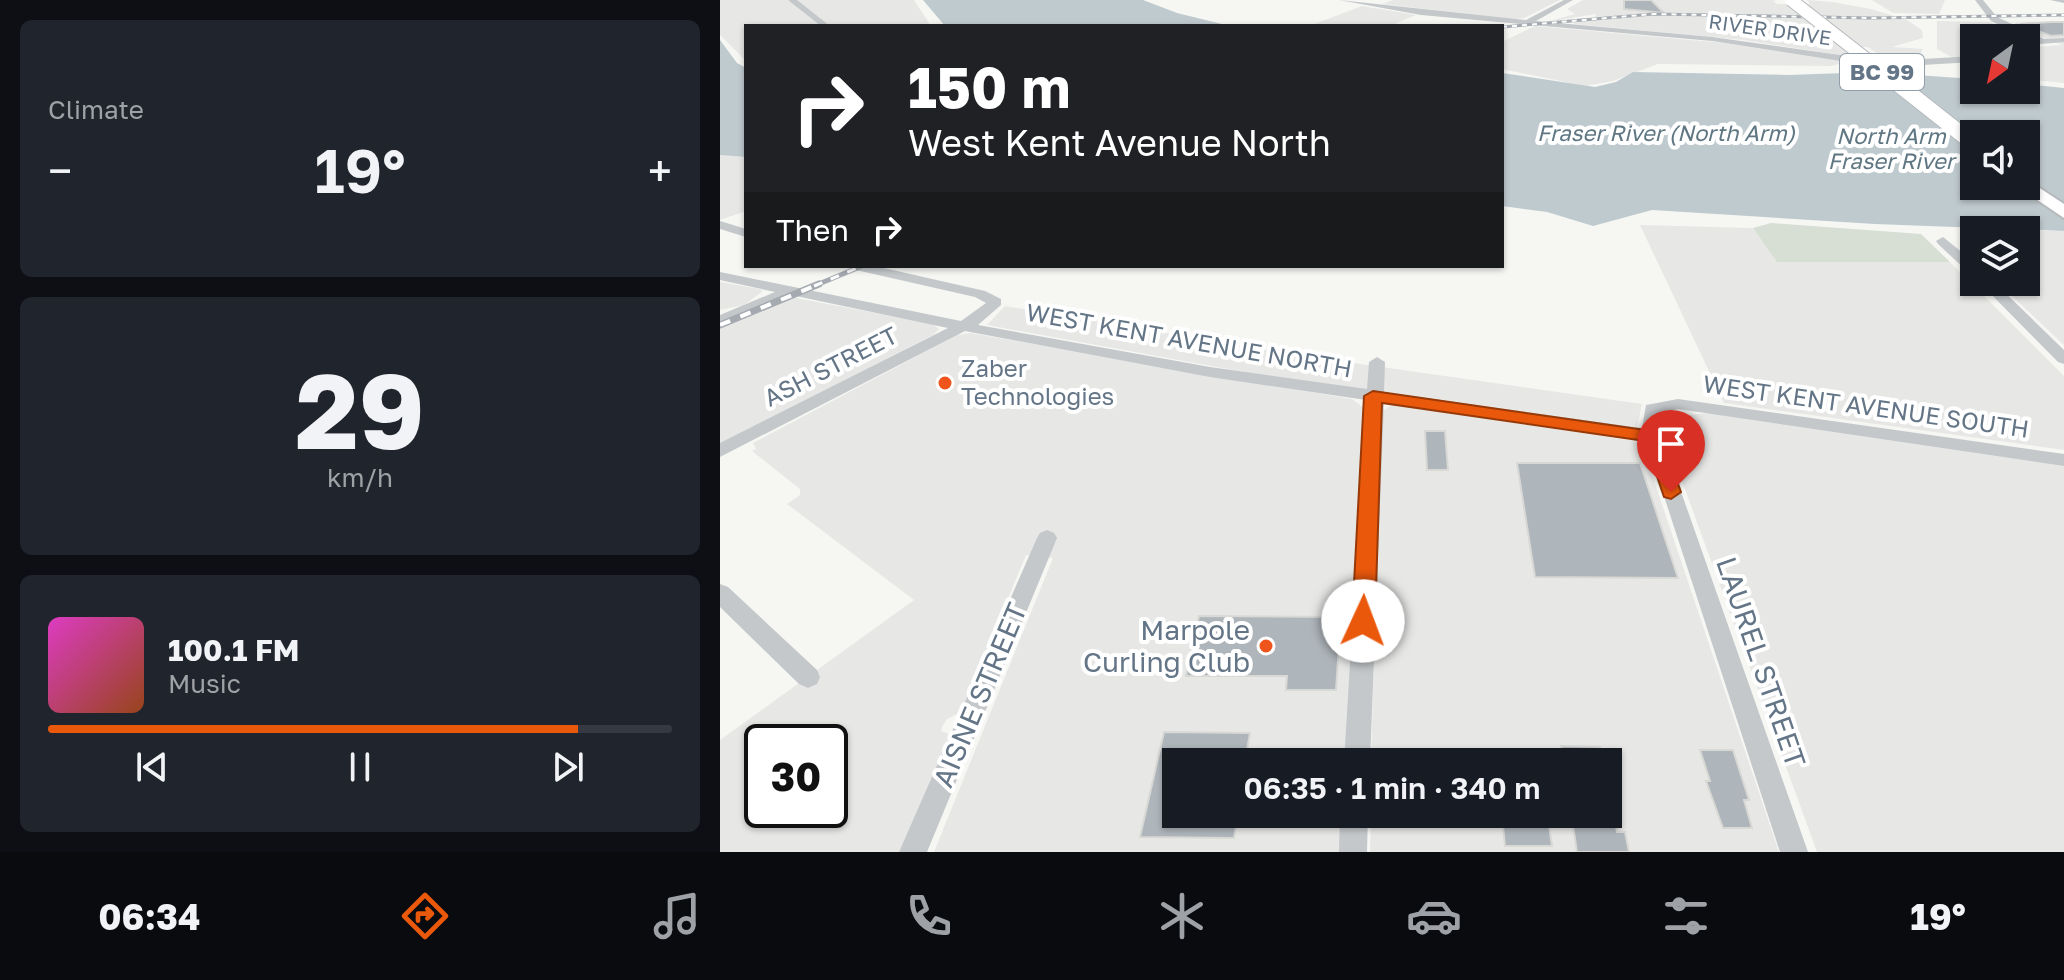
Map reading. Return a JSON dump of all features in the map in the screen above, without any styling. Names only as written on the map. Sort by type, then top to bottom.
[{"type":"highway","name":"BC 99","points":[[1794,0],[1960,126]]},
{"type":"highway","name":"BC 99","points":[[1794,0],[1960,133]]},
{"type":"highway","points":[[2040,188],[2064,206]]},
{"type":"highway","points":[[2040,195],[2064,213]]},
{"type":"street","points":[[792,0],[823,24]]},
{"type":"street","name":"RIVER DRIVE","points":[[1343,0],[1421,13],[1712,39],[1858,60],[1914,63],[1960,60]]},
{"type":"street","points":[[1528,22],[1569,0]]},
{"type":"street","points":[[1979,0],[1997,14],[2002,23],[2043,42]]},
{"type":"street","points":[[2054,0],[2064,1]]},
{"type":"street","points":[[2040,42],[2064,40]]},
{"type":"street","points":[[720,225],[744,232]]},
{"type":"street","points":[[1943,241],[1960,257]]},
{"type":"street","points":[[865,268],[980,294],[996,302],[965,326]]},
{"type":"street","name":"WEST KENT AVENUE NORTH","points":[[720,276],[1210,372],[1653,436]]},
{"type":"street","points":[[720,321],[791,290]]},
{"type":"street","points":[[2000,296],[2064,359]]},
{"type":"street","name":"ASH STREET","points":[[720,451],[965,326]]},
{"type":"street","points":[[1358,748],[1377,362]]},
{"type":"street","name":"WEST KENT AVENUE SOUTH","points":[[1653,436],[1652,409],[1678,404],[2064,460]]},
{"type":"street","name":"LAUREL STREET","points":[[1653,436],[1794,852]]},
{"type":"street","name":"AISNE STREET","points":[[913,852],[1047,538]]},
{"type":"street","points":[[720,593],[808,677]]},
{"type":"street","points":[[1353,852],[1354,828]]},
{"type":"shaded area","points":[[720,0],[914,0],[930,24],[744,24],[744,59],[720,35]]},
{"type":"shaded area","points":[[1393,0],[1560,0],[1524,18],[1514,19],[1382,4]]},
{"type":"shaded area","points":[[1583,0],[1778,0],[1773,1],[1777,4],[1810,4],[1807,0],[1832,2],[1907,20],[1922,30],[1923,38],[1892,47],[1923,49],[1917,59],[1885,59],[1868,47],[1848,47],[1858,58],[1744,40],[1574,24],[1577,18],[1595,18],[1596,14],[1546,22],[1575,14],[1567,9]]},
{"type":"shaded area","points":[[1872,0],[1945,0],[1939,14],[1893,13]]},
{"type":"shaded area","points":[[1362,6],[1416,15],[1395,24],[1314,24]]},
{"type":"shaded area","points":[[1937,21],[1994,24],[1960,24],[1960,58],[1953,58],[1937,49]]},
{"type":"shaded area","points":[[2064,22],[2064,83],[2040,80],[2040,47],[2062,45],[2040,37],[2040,24],[2015,23]]},
{"type":"shaded area","points":[[1535,26],[1724,43],[1848,62],[1831,66],[1658,64],[1613,81],[1585,86],[1504,69],[1504,41]]},
{"type":"shaded area","points":[[720,155],[744,157],[744,212],[720,220]]},
{"type":"shaded area","points":[[1771,223],[1921,234],[1950,262],[1777,262],[1753,228]]},
{"type":"shaded area","points":[[1640,225],[1753,228],[1778,262],[1950,262],[1960,272],[1960,296],[1984,296],[2064,376],[2064,450],[1724,403]]},
{"type":"shaded area","points":[[2040,231],[2064,231],[2064,345],[2012,296],[2040,296]]},
{"type":"shaded area","points":[[720,282],[763,291],[744,305],[720,310]]},
{"type":"shaded area","points":[[791,297],[933,324],[939,329],[933,335],[720,445],[720,326]]},
{"type":"shaded area","points":[[1005,306],[1290,354],[1642,404],[1637,427],[1255,374],[987,325]]},
{"type":"shaded area","points":[[971,333],[1352,399],[1364,408],[1349,748],[1162,748],[1162,828],[1343,828],[1340,852],[934,852],[1053,558],[1026,555],[961,712],[947,719],[943,725],[941,731],[953,735],[899,852],[720,852],[720,740],[914,600],[787,504],[800,495],[800,489],[752,451],[756,449],[753,443],[957,335]]},
{"type":"shaded area","points":[[1393,404],[1634,441],[1642,445],[1779,852],[1370,852],[1371,828],[1622,828],[1622,748],[1371,748],[1381,412]]},
{"type":"shaded area","points":[[1712,413],[2064,464],[2064,852],[1817,852],[1667,440],[1664,424],[1670,416]]},
{"type":"water","points":[[923,0],[1143,0],[1177,13],[1222,24],[943,24]]},
{"type":"water","points":[[720,40],[737,63],[744,67],[744,157],[720,155]]},
{"type":"water","name":"North Arm Fraser River","points":[[1633,72],[1789,75],[1872,72],[1960,78],[1960,104],[2040,104],[2040,85],[2064,88],[2064,231],[2040,230],[2040,216],[1960,216],[1960,227],[1652,210],[1593,226],[1547,212],[1504,206],[1504,73],[1595,87],[1616,82]]},
{"type":"building","points":[[1624,0],[1651,0],[1664,13],[1624,9]]},
{"type":"building","points":[[2064,22],[2064,35],[2051,36],[2040,32],[2040,24],[2020,24]]},
{"type":"building","points":[[1425,431],[1445,431],[1448,470],[1427,470]]},
{"type":"building","points":[[1517,463],[1640,463],[1678,578],[1535,577]]},
{"type":"building","name":"Marpole Curling Club","points":[[1199,616],[1341,617],[1336,690],[1286,690],[1287,676],[1186,676]]},
{"type":"building","points":[[1164,732],[1250,733],[1247,748],[1162,748],[1162,828],[1236,828],[1234,838],[1140,837]]},
{"type":"building","points":[[1561,746],[1600,748],[1561,748]]},
{"type":"building","points":[[1700,750],[1733,750],[1749,800],[1744,800],[1752,828],[1723,828],[1706,781],[1710,781]]},
{"type":"building","points":[[1503,828],[1549,828],[1552,846],[1505,846]]},
{"type":"building","points":[[1573,828],[1616,828],[1617,832],[1625,832],[1629,852],[1577,852]]},
{"type":"railway","points":[[1504,27],[1653,14],[1870,18],[2064,15]]},
{"type":"railway","points":[[814,286],[857,268]]},
{"type":"railway","points":[[720,325],[819,284]]},
{"type":"place","name":"Zaber Technologies","points":[[945,383]]},
{"type":"place","name":"Marpole Curling Club","points":[[1266,646]]},
{"type":"route","points":[[1363,621],[1373,396],[1653,436],[1671,492]]},
{"type":"water label","name":"Fraser River (North Arm)","points":[[1666,133]]}]
